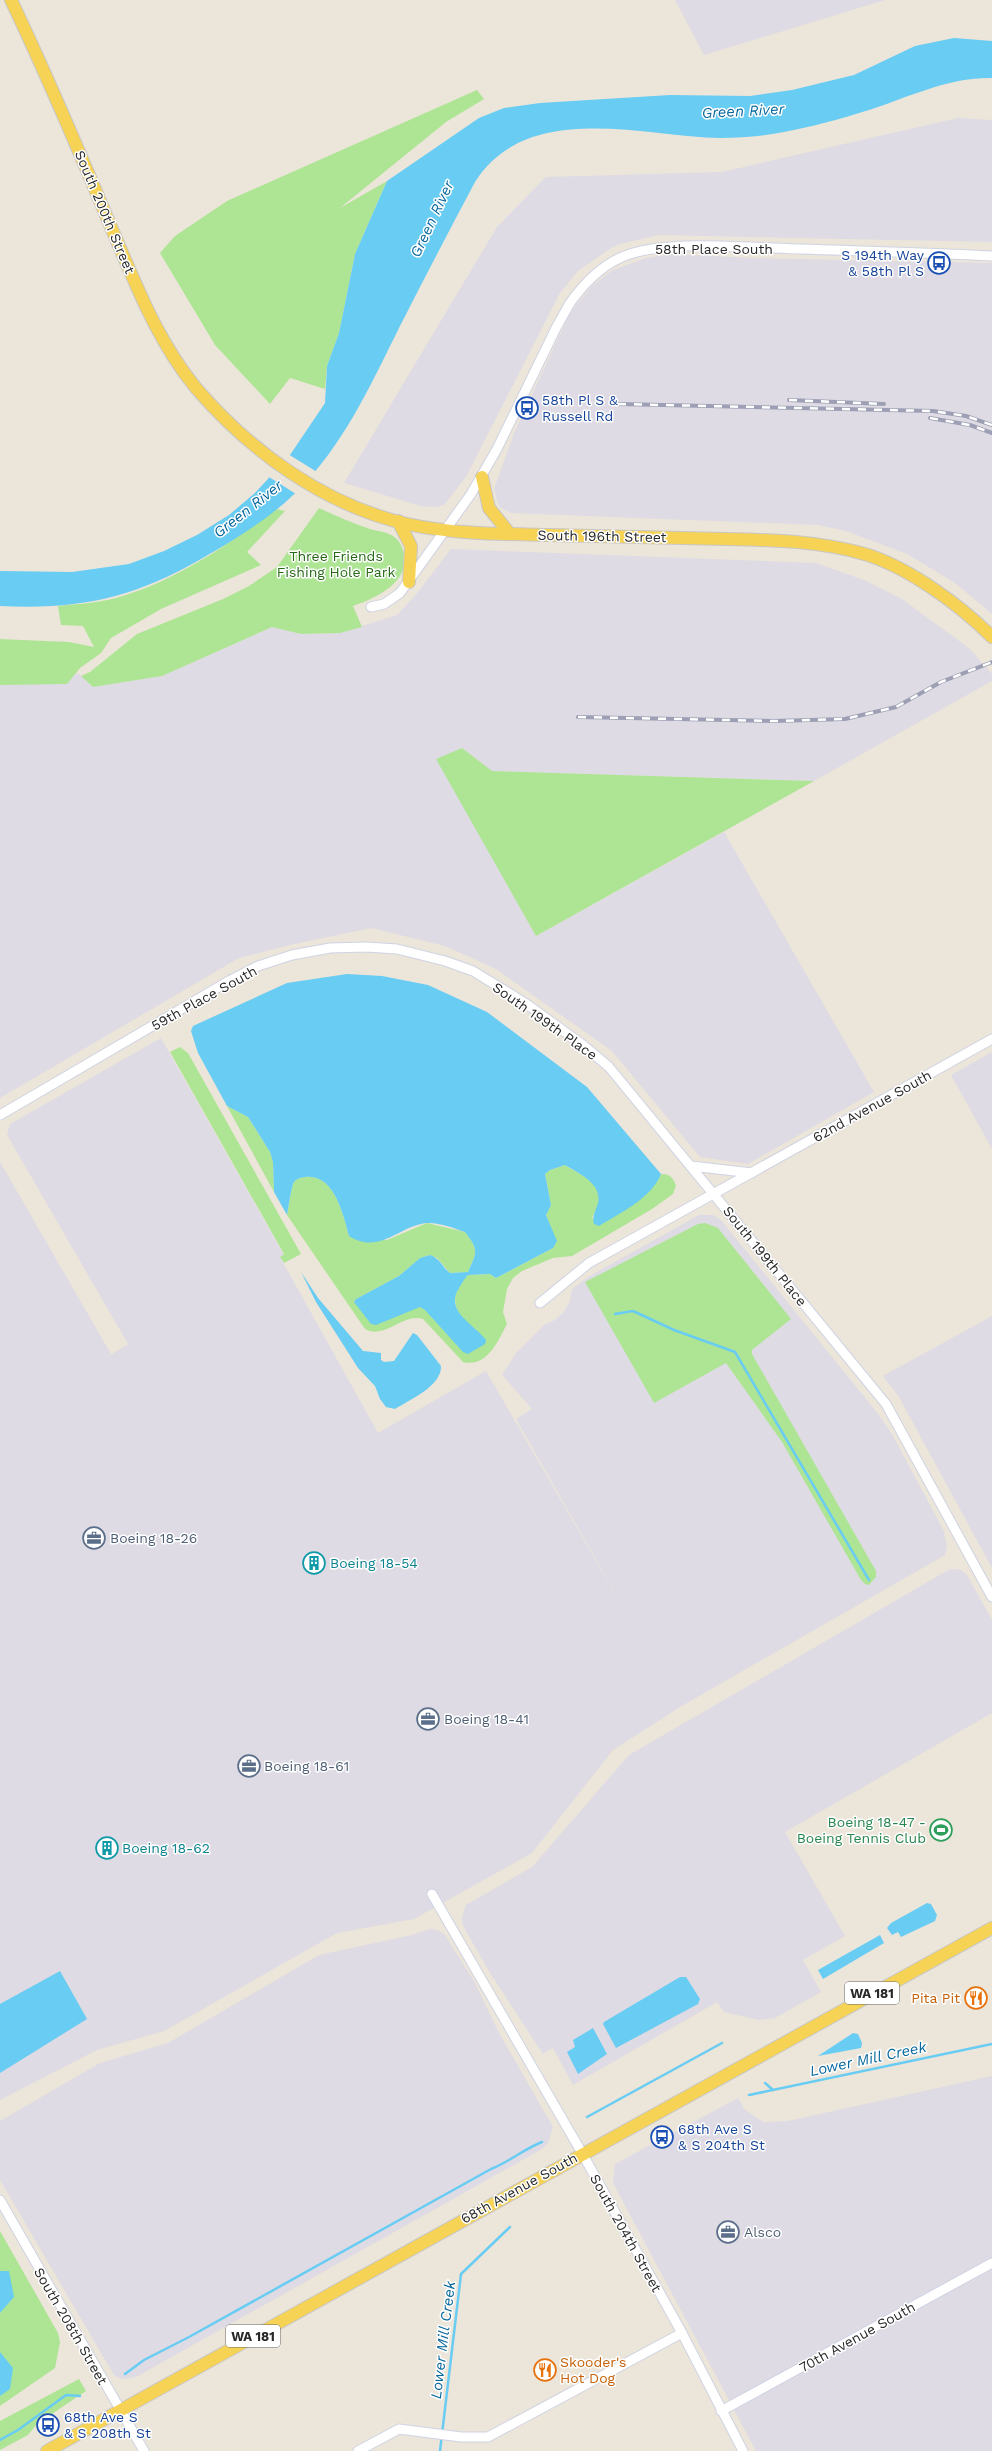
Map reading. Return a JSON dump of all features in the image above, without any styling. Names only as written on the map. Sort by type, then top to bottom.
[{"type":"main road","name":"South 200th Street","points":[[11,0],[156,326],[172,355],[195,386],[218,412]]},
{"type":"main road","name":"South 196th Street","points":[[218,412],[261,452],[286,469],[334,497],[398,522],[447,529],[510,534],[749,540],[832,546],[867,555],[910,576],[974,619],[992,637]]},
{"type":"main road","points":[[482,477],[489,508],[510,534]]},
{"type":"main road","points":[[398,522],[411,546],[409,582]]},
{"type":"main road","name":"68th Avenue South","points":[[47,2451],[582,2153],[992,1928]]},
{"type":"street","name":"58th Place South","points":[[371,607],[393,598],[409,582],[447,529],[482,477],[570,303],[578,291],[600,270],[629,254],[664,248],[733,247],[992,256]]},
{"type":"street","name":"59th Place South","points":[[0,1115],[229,981],[258,966],[292,955],[330,948],[390,949],[445,961],[473,971]]},
{"type":"street","name":"South 199th Place","points":[[473,971],[524,1003],[583,1045],[609,1067],[886,1404],[992,1597]]},
{"type":"street","name":"62nd Avenue South","points":[[540,1303],[589,1263],[992,1039]]},
{"type":"street","points":[[691,1166],[752,1173]]},
{"type":"street","name":"South 204th Street","points":[[432,1894],[582,2153],[682,2333],[743,2451]]},
{"type":"street","name":"South 208th Street","points":[[0,2200],[144,2451]]},
{"type":"street","name":"70th Avenue South","points":[[721,2411],[992,2263]]},
{"type":"street","points":[[358,2451],[399,2429],[461,2437],[488,2437],[682,2333]]},
{"type":"shaded area","points":[[675,0],[885,0],[704,55]]},
{"type":"shaded area","points":[[958,118],[992,120],[992,242],[659,235],[620,244],[608,250],[578,271],[560,293],[466,477],[444,505],[435,507],[421,506],[344,483],[497,227],[546,177],[722,172]]},
{"type":"shaded area","points":[[673,254],[752,258],[992,263],[992,614],[955,583],[907,554],[846,531],[818,525],[511,513],[499,507],[494,489],[514,433],[570,313],[592,286],[613,270],[646,258]]},
{"type":"shaded area","points":[[451,549],[816,563],[864,580],[902,599],[970,649],[992,674],[992,681],[814,781],[492,771],[462,748],[536,936],[724,832],[874,1092],[748,1164],[700,1157],[612,1051],[496,969],[445,946],[371,928],[290,945],[239,958],[0,1098],[0,673],[79,674],[93,687],[162,676],[272,627],[301,634],[340,633],[397,615],[414,597]]},
{"type":"shaded area","points":[[161,1038],[284,1255],[280,1257],[378,1433],[486,1371],[639,1635],[516,1419],[532,1409],[502,1375],[516,1353],[544,1325],[555,1320],[564,1312],[570,1301],[572,1289],[588,1277],[699,1215],[713,1215],[721,1220],[879,1415],[892,1434],[945,1533],[947,1546],[945,1555],[680,1707],[613,1750],[532,1853],[414,1919],[337,1933],[164,2031],[97,2050],[0,2100],[0,1162],[111,1354],[73,1377],[134,1341],[128,1344],[7,1135],[10,1124]]},
{"type":"shaded area","points":[[992,1052],[992,1149],[951,1075]]},
{"type":"shaded area","points":[[992,1316],[992,1568],[899,1397],[883,1376]]},
{"type":"shaded area","points":[[950,1569],[961,1570],[967,1575],[992,1620],[992,1713],[785,1832],[845,1936],[803,1960],[821,1992],[775,2018],[759,2020],[724,2012],[717,2002],[573,2085],[553,2048],[543,2054],[490,1973],[463,1926],[462,1917],[466,1905],[532,1867],[629,1755]]},
{"type":"shaded area","points":[[430,1929],[438,1930],[445,1935],[475,1983],[498,2031],[553,2127],[548,2143],[542,2149],[136,2377],[122,2379],[114,2375],[0,2180],[0,2121],[100,2063],[168,2043],[319,1955],[412,1935]]},
{"type":"shaded area","points":[[992,2076],[992,2451],[756,2451],[613,2183],[615,2164],[738,2098],[744,2109],[763,2122],[788,2121]]},
{"type":"green space","points":[[477,90],[484,99],[446,122],[340,208],[387,181],[355,254],[339,333],[327,366],[325,389],[290,378],[270,404],[215,345],[160,253],[175,236],[227,201]]},
{"type":"green space","name":"Three Friends Fishing Hole Park","points":[[319,508],[338,517],[393,536],[400,544],[404,554],[402,573],[396,581],[380,594],[353,606],[362,627],[340,633],[301,634],[272,627],[162,676],[93,687],[81,676],[90,672],[137,634],[223,599],[249,586],[277,567]]},
{"type":"green space","points":[[276,509],[285,511],[247,552],[261,565],[161,609],[111,638],[101,653],[80,668],[67,684],[0,685],[0,639],[69,642],[94,647],[83,626],[61,625],[58,606],[109,600],[138,591],[159,582],[220,549]]},
{"type":"green space","points":[[462,748],[492,771],[814,781],[536,936],[436,759]]},
{"type":"green space","points":[[180,1047],[188,1053],[301,1254],[284,1263],[280,1257],[284,1254],[170,1052]]},
{"type":"green space","points":[[227,1106],[248,1117],[270,1152],[273,1162],[274,1192]]},
{"type":"green space","points":[[565,1165],[586,1178],[598,1191],[600,1199],[592,1219],[658,1181],[661,1174],[671,1177],[676,1186],[673,1194],[652,1209],[572,1256],[553,1258],[522,1271],[513,1278],[507,1289],[503,1312],[507,1324],[491,1352],[479,1361],[471,1363],[463,1362],[423,1319],[416,1318],[408,1320],[380,1331],[365,1329],[287,1215],[294,1182],[303,1177],[315,1177],[323,1181],[336,1197],[344,1217],[349,1236],[387,1240],[427,1223],[465,1232],[473,1243],[475,1251],[475,1255],[468,1272],[450,1273],[437,1258],[430,1255],[420,1258],[399,1276],[356,1299],[354,1302],[413,1308],[420,1307],[478,1330],[463,1319],[458,1312],[455,1298],[461,1282],[468,1275],[490,1274],[496,1278],[553,1248],[552,1231],[546,1214],[551,1205],[545,1174],[550,1170]]},
{"type":"green space","points":[[705,1223],[718,1228],[791,1319],[752,1350],[752,1354],[876,1571],[876,1577],[869,1585],[865,1584],[861,1580],[782,1442],[726,1363],[654,1403],[585,1282],[698,1224]]},
{"type":"green space","points":[[0,2231],[58,2333],[60,2342],[55,2368],[0,2406]]},
{"type":"green space","points":[[79,2379],[86,2391],[37,2424],[28,2435],[0,2450],[0,2421]]},
{"type":"water","name":"Green River","points":[[954,38],[992,41],[992,78],[978,78],[950,83],[922,91],[870,110],[801,129],[780,133],[720,138],[621,129],[587,128],[555,132],[524,140],[497,156],[475,182],[359,407],[347,427],[321,464],[295,494],[283,505],[243,534],[201,559],[152,583],[128,592],[105,599],[55,606],[0,606],[0,571],[72,572],[129,564],[164,551],[197,535],[229,515],[255,493],[290,455],[325,403],[327,366],[339,333],[355,254],[387,181],[479,118],[504,108],[540,103],[670,95],[750,96],[792,90],[854,75],[915,46]]},
{"type":"water","points":[[347,974],[382,976],[428,985],[487,1012],[587,1087],[661,1174],[657,1183],[643,1198],[599,1226],[594,1224],[593,1219],[599,1199],[594,1186],[590,1181],[565,1165],[550,1170],[545,1174],[551,1205],[546,1215],[557,1241],[553,1248],[496,1278],[490,1274],[468,1275],[465,1278],[455,1296],[455,1304],[462,1317],[486,1340],[485,1344],[468,1354],[463,1352],[425,1310],[420,1307],[376,1325],[371,1324],[354,1302],[356,1299],[399,1276],[420,1258],[430,1255],[437,1259],[450,1273],[468,1272],[475,1255],[475,1251],[473,1243],[465,1232],[441,1224],[426,1223],[416,1225],[379,1241],[370,1243],[360,1241],[349,1236],[344,1217],[336,1197],[323,1181],[315,1177],[303,1177],[294,1182],[287,1215],[274,1192],[273,1162],[270,1152],[248,1117],[227,1106],[198,1053],[191,1031],[193,1026],[287,983]]},
{"type":"water","points":[[301,1272],[318,1298],[363,1351],[381,1353],[381,1360],[384,1362],[394,1361],[413,1333],[417,1335],[441,1366],[440,1373],[431,1386],[424,1392],[395,1409],[386,1407],[380,1399],[375,1386],[358,1368],[316,1302]]},
{"type":"water","points":[[927,1903],[931,1904],[937,1915],[935,1921],[901,1937],[898,1932],[892,1935],[887,1928],[891,1923]]},
{"type":"water","points":[[880,1935],[884,1943],[823,1979],[818,1970]]},
{"type":"water","points":[[60,1971],[87,2019],[0,2073],[0,2004]]},
{"type":"water","points":[[680,1977],[686,1977],[700,1999],[698,2004],[616,2048],[603,2024],[604,2022]]},
{"type":"water","points":[[593,2028],[607,2054],[578,2074],[567,2052],[575,2047],[573,2040]]},
{"type":"water","points":[[853,2033],[858,2034],[862,2043],[861,2048],[818,2056]]},
{"type":"water","points":[[0,2271],[9,2271],[14,2297],[0,2313]]},
{"type":"water","points":[[0,2352],[13,2368],[10,2389],[0,2396]]},
{"type":"pier","points":[[288,454],[317,472],[296,494],[269,477]]},
{"type":"waterway","points":[[615,1314],[633,1311],[674,1330],[735,1352],[869,1580]]},
{"type":"waterway","points":[[587,2117],[722,2043]]},
{"type":"waterway","name":"Lower Mill Creek","points":[[749,2095],[992,2044]]},
{"type":"waterway","points":[[765,2083],[773,2090]]},
{"type":"waterway","points":[[125,2374],[144,2360],[189,2337],[542,2142]]},
{"type":"waterway","name":"Lower Mill Creek","points":[[440,2451],[461,2274],[510,2227]]},
{"type":"waterway","points":[[0,2440],[18,2430],[66,2395],[80,2396]]},
{"type":"railway","points":[[789,400],[884,404]]},
{"type":"railway","points":[[618,404],[933,411],[966,416],[992,425]]},
{"type":"railway","points":[[930,418],[970,425],[992,433]]},
{"type":"railway","points":[[578,717],[774,721],[845,719],[896,707],[941,682],[992,662]]},
{"type":"place","name":"S 194th Way & 58th Pl S","points":[[939,263]]},
{"type":"place","name":"58th Pl S & Russell Rd","points":[[527,408]]},
{"type":"place","name":"Boeing 18-26","points":[[94,1538]]},
{"type":"place","name":"Boeing 18-54","points":[[314,1563]]},
{"type":"place","name":"Boeing 18-41","points":[[428,1719]]},
{"type":"place","name":"Boeing 18-61","points":[[249,1766]]},
{"type":"place","name":"Boeing 18-47 - Boeing Tennis Club","points":[[941,1830]]},
{"type":"place","name":"Boeing 18-62","points":[[107,1848]]},
{"type":"place","name":"Pita Pit","points":[[976,1998]]},
{"type":"place","name":"68th Ave S & S 204th St","points":[[662,2137]]},
{"type":"place","name":"Alsco","points":[[728,2232]]},
{"type":"place","name":"Skooder's Hot Dog","points":[[545,2370]]},
{"type":"place","name":"68th Ave S & S 208th St","points":[[48,2425]]}]
